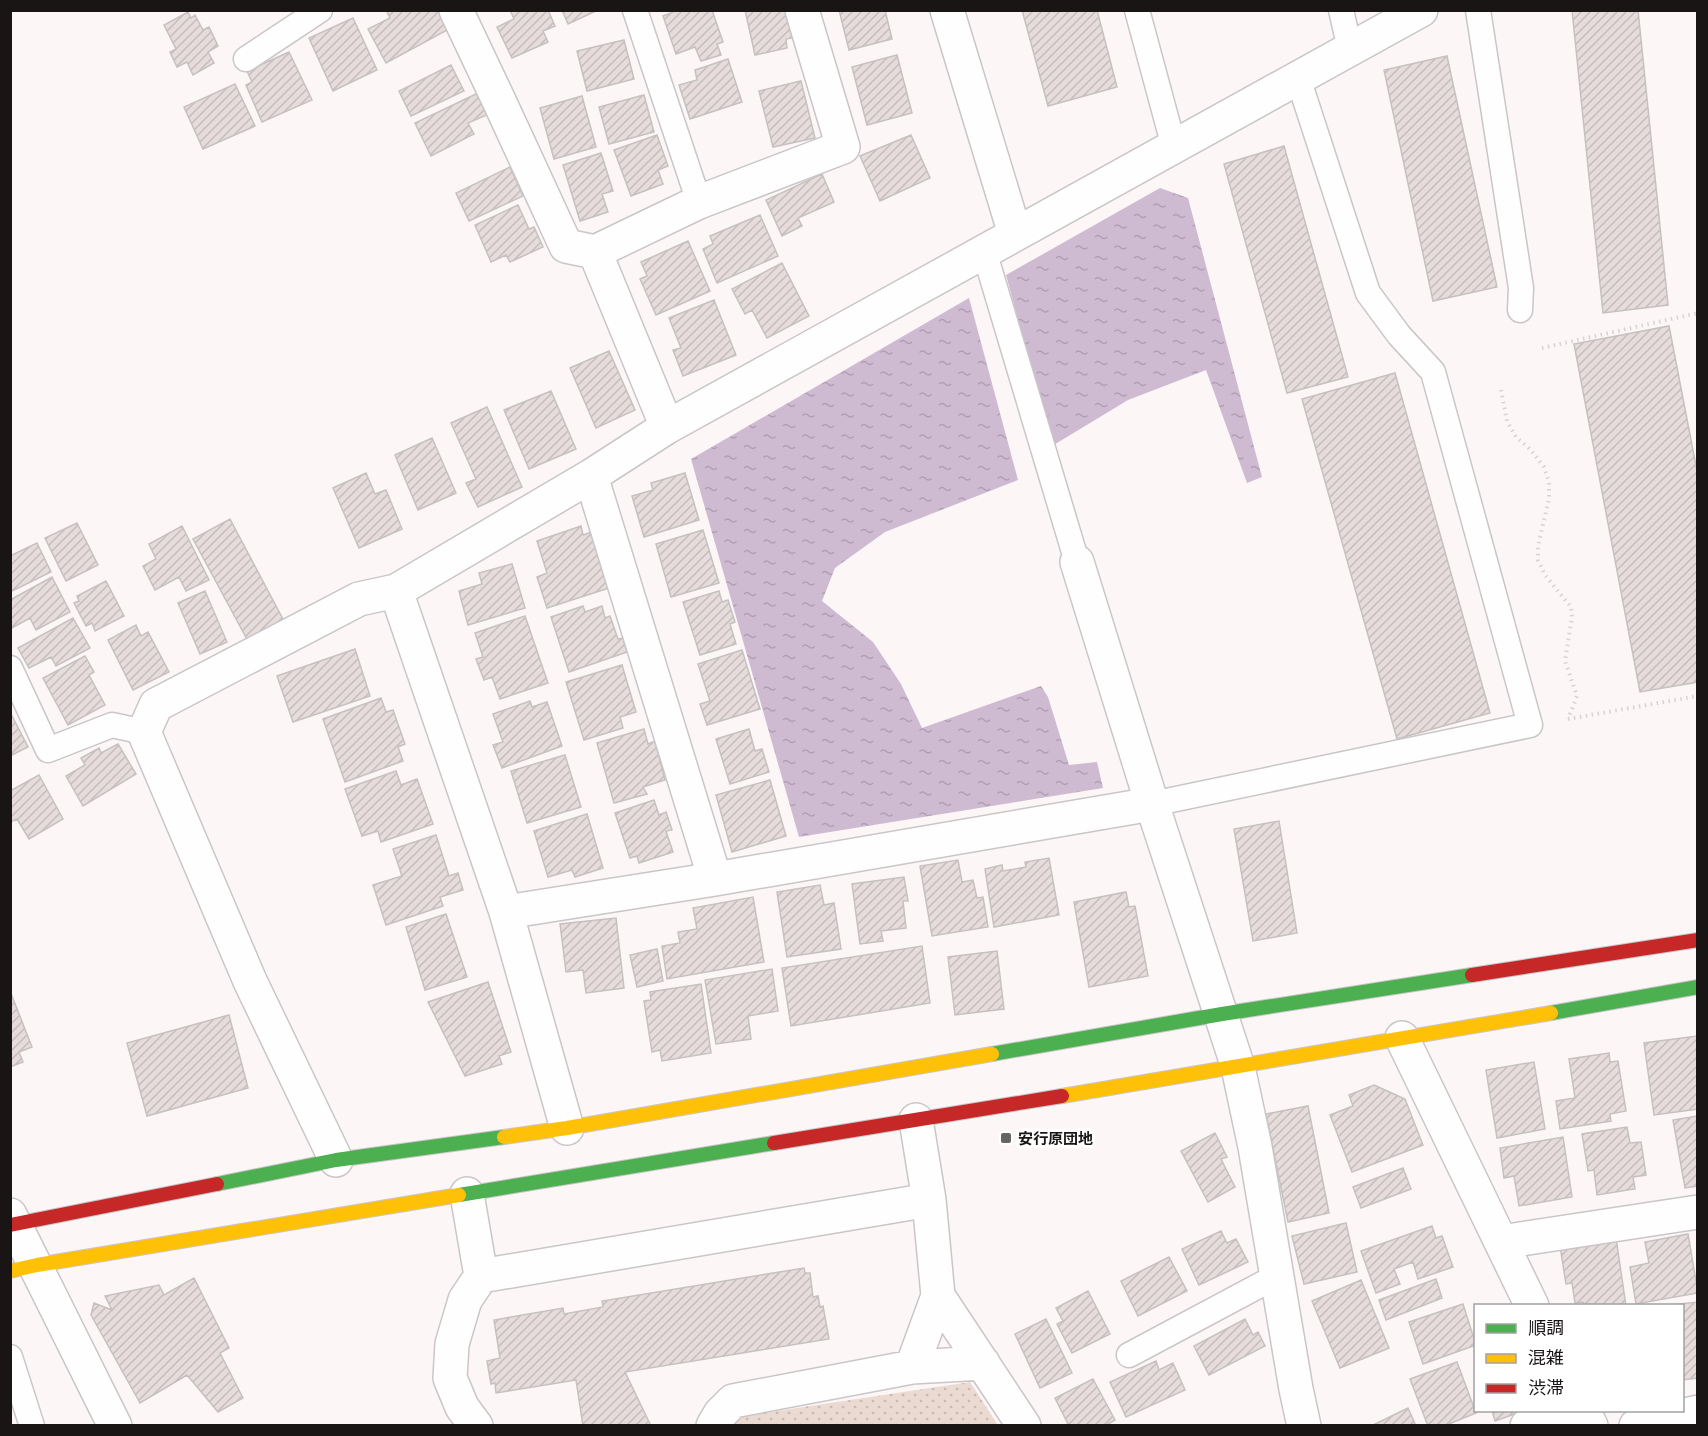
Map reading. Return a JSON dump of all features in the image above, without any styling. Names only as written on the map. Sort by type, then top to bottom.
[{"type":"street","points":[[456,10],[566,246],[595,252],[699,202],[843,147],[802,10]]},
{"type":"street","points":[[947,10],[1015,234]]},
{"type":"street","points":[[336,1160],[250,981],[144,732],[156,705],[358,600],[396,591],[591,476],[668,427],[1421,10]]},
{"type":"street","points":[[595,252],[668,427]]},
{"type":"street","points":[[591,476],[715,879]]},
{"type":"street","points":[[1077,562],[1152,804],[1238,1067],[1255,1147],[1296,1389],[1305,1425]]},
{"type":"street","points":[[396,591],[506,912],[567,1128]]},
{"type":"street","points":[[506,912],[715,879],[1152,804]]},
{"type":"street","points":[[115,1425],[24,1268],[12,1221],[336,1160],[567,1128],[1222,1014],[1698,940]]},
{"type":"street","points":[[24,1268],[1238,1067],[1698,987]]},
{"type":"street","points":[[1402,1038],[1532,1304]]},
{"type":"street","points":[[912,1367],[938,1296],[929,1200],[916,1120]]},
{"type":"street","points":[[467,1194],[481,1276],[465,1300],[453,1344],[450,1378],[462,1407],[476,1425]]},
{"type":"street","points":[[481,1276],[929,1200]]},
{"type":"street","points":[[1501,1242],[1698,1212]]},
{"type":"street","points":[[938,1296],[1024,1425]]},
{"type":"street","points":[[713,1425],[733,1401],[912,1367],[983,1363]]},
{"type":"street","points":[[1527,1425],[1559,1412]]},
{"type":"street","points":[[1636,1425],[1698,1412]]},
{"type":"lane","points":[[246,58],[320,10]]},
{"type":"lane","points":[[634,10],[699,202]]},
{"type":"lane","points":[[1137,10],[1174,147]]},
{"type":"lane","points":[[1341,10],[1350,49]]},
{"type":"lane","points":[[1478,10],[1521,288],[1520,310]]},
{"type":"lane","points":[[1152,804],[1530,725],[1441,369],[1399,335],[1368,293],[1298,78]]},
{"type":"lane","points":[[984,251],[1077,562]]},
{"type":"lane","points":[[10,668],[48,750],[112,725],[144,732]]},
{"type":"lane","points":[[1130,1355],[1277,1276]]},
{"type":"lane","points":[[10,1357],[32,1425]]},
{"type":"path","points":[[1542,348],[1698,313]]},
{"type":"path","points":[[1501,390],[1507,421],[1516,437],[1545,467],[1549,482],[1549,500],[1538,546],[1538,560],[1545,575],[1571,607],[1572,617],[1565,661],[1577,696],[1568,719]]},
{"type":"path","points":[[1530,725],[1698,696]]},
{"type":"shaded area","points":[[970,1382],[998,1425],[734,1426],[738,1418],[757,1414]]},
{"type":"water","points":[[1160,188],[1188,198],[1262,477],[1247,483],[1206,370],[1128,400],[1052,446],[1006,275]]},
{"type":"water","points":[[969,298],[1018,480],[885,532],[835,568],[822,601],[873,642],[901,684],[922,728],[1041,686],[1048,697],[1069,765],[1097,762],[1103,788],[799,837],[691,459]]},
{"type":"building","points":[[386,10],[442,10],[451,28],[386,63],[368,29],[390,18]]},
{"type":"building","points":[[510,10],[548,10],[555,26],[543,31],[548,42],[512,58],[497,27],[514,19]]},
{"type":"building","points":[[562,10],[598,10],[568,24]]},
{"type":"building","points":[[678,10],[712,10],[723,42],[717,44],[721,55],[701,61],[695,47],[676,54],[663,16]]},
{"type":"building","points":[[745,10],[786,10],[792,38],[786,39],[787,48],[755,55]]},
{"type":"building","points":[[839,10],[885,10],[892,39],[849,50]]},
{"type":"building","points":[[1022,10],[1097,10],[1117,87],[1048,106]]},
{"type":"building","points":[[1572,10],[1638,10],[1668,305],[1603,313]]},
{"type":"building","points":[[188,12],[191,18],[195,15],[203,30],[209,27],[218,46],[208,52],[214,63],[193,75],[187,62],[177,67],[170,52],[176,49],[164,25]]},
{"type":"building","points":[[353,18],[377,70],[333,91],[309,38]]},
{"type":"building","points":[[624,40],[634,79],[587,91],[577,51]]},
{"type":"building","points":[[289,52],[312,100],[262,122],[246,85],[252,82],[247,71]]},
{"type":"building","points":[[897,55],[912,113],[867,125],[852,67]]},
{"type":"building","points":[[1447,56],[1497,287],[1433,301],[1384,70]]},
{"type":"building","points":[[728,59],[742,102],[690,119],[679,85],[697,80],[695,70]]},
{"type":"building","points":[[451,65],[464,91],[411,116],[399,91]]},
{"type":"building","points":[[801,81],[815,138],[773,147],[759,91]]},
{"type":"building","points":[[235,84],[255,126],[203,149],[184,107]]},
{"type":"building","points":[[478,93],[489,114],[468,123],[474,134],[431,156],[415,123]]},
{"type":"building","points":[[644,95],[654,132],[609,144],[599,107]]},
{"type":"building","points":[[582,96],[596,147],[554,159],[540,108]]},
{"type":"building","points":[[657,135],[668,166],[658,170],[663,184],[631,196],[614,150]]},
{"type":"building","points":[[911,135],[930,178],[880,201],[860,156]]},
{"type":"building","points":[[1284,146],[1348,377],[1287,393],[1224,164]]},
{"type":"building","points":[[601,153],[613,191],[602,194],[608,212],[580,221],[563,165]]},
{"type":"building","points":[[510,167],[523,196],[469,221],[456,193]]},
{"type":"building","points":[[822,174],[834,202],[798,218],[802,226],[782,236],[766,200]]},
{"type":"building","points":[[518,205],[529,229],[534,227],[543,247],[510,262],[506,255],[491,262],[475,225]]},
{"type":"building","points":[[760,215],[778,256],[717,283],[703,249],[713,244],[710,236]]},
{"type":"building","points":[[688,241],[710,291],[656,315],[640,279],[647,276],[641,262]]},
{"type":"building","points":[[782,263],[809,316],[767,338],[752,310],[745,314],[732,289]]},
{"type":"building","points":[[714,300],[736,355],[683,376],[673,350],[681,348],[669,318]]},
{"type":"building","points":[[1669,326],[1698,476],[1698,682],[1640,692],[1574,344]]},
{"type":"building","points":[[609,351],[635,410],[596,428],[570,368]]},
{"type":"building","points":[[1395,373],[1490,713],[1397,739],[1302,399]]},
{"type":"building","points":[[551,391],[576,449],[529,469],[504,410]]},
{"type":"building","points":[[487,407],[522,487],[478,507],[466,483],[476,479],[451,423]]},
{"type":"building","points":[[432,438],[456,493],[418,510],[395,455]]},
{"type":"building","points":[[366,473],[375,494],[386,490],[402,529],[359,548],[333,488]]},
{"type":"building","points":[[685,473],[699,520],[644,537],[632,496],[653,490],[651,483]]},
{"type":"building","points":[[230,519],[285,623],[249,643],[193,539]]},
{"type":"building","points":[[77,523],[98,565],[66,581],[45,538]]},
{"type":"building","points":[[182,526],[209,580],[186,591],[179,577],[155,590],[143,566],[156,559],[149,544]]},
{"type":"building","points":[[581,526],[583,535],[592,532],[609,588],[547,608],[537,577],[547,573],[537,541]]},
{"type":"building","points":[[703,530],[719,583],[671,597],[656,544]]},
{"type":"building","points":[[37,543],[51,572],[10,592],[10,556]]},
{"type":"building","points":[[512,564],[525,608],[468,625],[459,591],[482,584],[479,573]]},
{"type":"building","points":[[52,577],[70,612],[36,630],[30,618],[10,629],[10,600]]},
{"type":"building","points":[[106,581],[124,616],[95,631],[92,623],[86,626],[74,603],[79,601],[77,596]]},
{"type":"building","points":[[205,591],[227,642],[200,654],[178,603]]},
{"type":"building","points":[[719,591],[722,602],[728,600],[735,622],[730,624],[736,644],[700,655],[683,602]]},
{"type":"building","points":[[583,606],[585,612],[602,606],[605,618],[610,616],[618,639],[623,638],[627,652],[569,672],[551,617]]},
{"type":"building","points":[[525,616],[548,683],[500,699],[492,677],[484,680],[476,659],[483,657],[475,633]]},
{"type":"building","points":[[73,618],[90,648],[56,666],[51,657],[29,668],[18,648]]},
{"type":"building","points":[[136,625],[141,636],[148,632],[169,672],[133,690],[108,640]]},
{"type":"building","points":[[355,649],[370,696],[293,722],[277,676]]},
{"type":"building","points":[[742,650],[760,709],[707,725],[700,704],[710,701],[698,664]]},
{"type":"building","points":[[85,656],[94,672],[89,675],[105,705],[68,725],[43,678]]},
{"type":"building","points":[[622,665],[636,712],[620,717],[623,728],[584,740],[566,682]]},
{"type":"building","points":[[381,698],[386,712],[393,710],[405,744],[398,747],[403,761],[345,782],[323,719]]},
{"type":"building","points":[[530,701],[532,707],[547,702],[562,746],[502,768],[493,745],[503,742],[493,714]]},
{"type":"building","points":[[10,712],[28,747],[10,756]]},
{"type":"building","points":[[644,729],[648,744],[655,741],[665,780],[643,787],[647,794],[614,803],[597,743]]},
{"type":"building","points":[[749,729],[755,751],[762,749],[769,772],[730,784],[716,739]]},
{"type":"building","points":[[118,744],[136,774],[83,806],[66,776],[85,765],[81,758],[99,748],[101,753]]},
{"type":"building","points":[[565,755],[581,807],[527,823],[511,771]]},
{"type":"building","points":[[396,771],[401,785],[417,779],[433,824],[381,842],[378,831],[362,836],[345,789]]},
{"type":"building","points":[[39,775],[63,819],[29,839],[17,819],[10,822],[10,791]]},
{"type":"building","points":[[770,780],[786,836],[732,852],[716,795]]},
{"type":"building","points":[[654,800],[659,815],[666,812],[672,830],[666,831],[673,852],[639,863],[637,856],[630,858],[615,813]]},
{"type":"building","points":[[587,814],[603,868],[575,877],[572,870],[548,877],[534,831]]},
{"type":"building","points":[[1279,821],[1297,933],[1253,941],[1234,829]]},
{"type":"building","points":[[436,835],[449,876],[458,873],[463,890],[440,897],[443,906],[386,925],[373,885],[402,876],[393,849]]},
{"type":"building","points":[[1049,858],[1059,915],[994,927],[985,869],[1002,865],[1003,871],[1026,867],[1025,862]]},
{"type":"building","points":[[958,860],[962,882],[973,880],[977,898],[983,897],[988,927],[932,936],[920,866]]},
{"type":"building","points":[[904,877],[908,901],[903,901],[906,928],[881,931],[883,941],[860,944],[852,884]]},
{"type":"building","points":[[820,885],[824,905],[834,903],[841,949],[787,957],[777,892]]},
{"type":"building","points":[[1126,892],[1129,907],[1135,906],[1148,976],[1089,987],[1074,902]]},
{"type":"building","points":[[753,897],[764,962],[667,979],[662,946],[680,943],[678,932],[697,929],[693,908]]},
{"type":"building","points":[[446,914],[467,977],[425,990],[406,927]]},
{"type":"building","points":[[616,918],[624,988],[586,993],[583,970],[566,972],[560,924]]},
{"type":"building","points":[[922,946],[930,1003],[791,1026],[782,968]]},
{"type":"building","points":[[657,949],[663,981],[637,987],[630,955]]},
{"type":"building","points":[[997,951],[1004,1009],[955,1015],[948,957]]},
{"type":"building","points":[[772,969],[778,1011],[748,1016],[751,1039],[716,1044],[705,980]]},
{"type":"building","points":[[488,982],[511,1052],[499,1056],[502,1064],[465,1076],[428,1002]]},
{"type":"building","points":[[701,984],[711,1053],[662,1061],[660,1050],[652,1052],[644,1001],[651,1000],[650,992]]},
{"type":"building","points":[[10,991],[32,1047],[19,1052],[23,1062],[10,1067]]},
{"type":"building","points":[[229,1015],[248,1088],[147,1116],[127,1043]]},
{"type":"building","points":[[1697,1036],[1698,1109],[1654,1115],[1644,1043]]},
{"type":"building","points":[[1609,1053],[1610,1062],[1618,1061],[1626,1111],[1610,1114],[1611,1121],[1560,1129],[1556,1101],[1575,1098],[1569,1059]]},
{"type":"building","points":[[1534,1062],[1545,1129],[1497,1138],[1486,1070]]},
{"type":"building","points":[[1374,1085],[1405,1099],[1423,1145],[1352,1172],[1330,1115],[1353,1106],[1349,1095]]},
{"type":"building","points":[[1308,1106],[1329,1213],[1288,1222],[1266,1114]]},
{"type":"building","points":[[1698,1116],[1698,1186],[1685,1188],[1673,1120]]},
{"type":"building","points":[[1627,1127],[1630,1143],[1641,1142],[1646,1175],[1633,1177],[1635,1189],[1597,1195],[1594,1170],[1588,1171],[1582,1134]]},
{"type":"building","points":[[1215,1133],[1227,1157],[1221,1159],[1235,1187],[1208,1202],[1181,1151]]},
{"type":"building","points":[[1563,1137],[1572,1197],[1519,1206],[1514,1176],[1504,1178],[1500,1148]]},
{"type":"building","points":[[1403,1168],[1411,1189],[1361,1208],[1353,1187]]},
{"type":"building","points":[[1346,1223],[1357,1272],[1304,1284],[1292,1236]]},
{"type":"building","points":[[1432,1226],[1436,1238],[1442,1236],[1453,1267],[1418,1279],[1413,1262],[1394,1269],[1400,1284],[1376,1293],[1361,1251]]},
{"type":"building","points":[[1221,1231],[1227,1243],[1236,1239],[1248,1262],[1199,1285],[1182,1249]]},
{"type":"building","points":[[1688,1234],[1698,1293],[1636,1304],[1630,1267],[1649,1263],[1645,1242]]},
{"type":"building","points":[[1616,1238],[1626,1304],[1575,1303],[1572,1283],[1566,1284],[1560,1246]]},
{"type":"building","points":[[1169,1257],[1187,1291],[1138,1316],[1121,1281]]},
{"type":"building","points":[[804,1268],[805,1273],[810,1273],[813,1297],[818,1296],[820,1307],[823,1306],[829,1339],[625,1372],[651,1426],[583,1426],[576,1380],[496,1393],[495,1383],[491,1384],[487,1361],[500,1358],[494,1320],[563,1308],[564,1314],[603,1307],[602,1301]]},
{"type":"building","points":[[194,1278],[229,1348],[220,1353],[243,1398],[218,1412],[187,1375],[140,1403],[91,1315],[94,1303],[112,1310],[105,1296],[159,1285],[164,1295]]},
{"type":"building","points":[[1436,1279],[1442,1298],[1386,1320],[1379,1300]]},
{"type":"building","points":[[1361,1280],[1389,1348],[1340,1368],[1312,1301]]},
{"type":"building","points":[[1088,1291],[1110,1334],[1072,1353],[1057,1324],[1063,1321],[1056,1308]]},
{"type":"building","points":[[1698,1302],[1698,1378],[1684,1380],[1684,1304],[1679,1304]]},
{"type":"building","points":[[1463,1304],[1474,1346],[1423,1364],[1409,1322]]},
{"type":"building","points":[[1046,1319],[1072,1373],[1040,1388],[1015,1334]]},
{"type":"building","points":[[1245,1319],[1253,1335],[1258,1332],[1265,1346],[1209,1375],[1194,1346]]},
{"type":"building","points":[[1156,1361],[1159,1370],[1173,1363],[1185,1390],[1126,1417],[1110,1382]]},
{"type":"building","points":[[1457,1362],[1476,1413],[1444,1426],[1428,1426],[1410,1379]]},
{"type":"building","points":[[1093,1379],[1115,1420],[1105,1426],[1069,1426],[1055,1398]]},
{"type":"building","points":[[1408,1408],[1416,1426],[1371,1426]]},
{"type":"building","points":[[1493,1412],[1520,1412],[1495,1421]]},
{"type":"traffic: fast","points":[[992,1054],[1222,1014],[1472,975]]},
{"type":"traffic: fast","points":[[1551,1013],[1698,987]]},
{"type":"traffic: fast","points":[[217,1184],[336,1160],[504,1137]]},
{"type":"traffic: fast","points":[[459,1195],[774,1143]]},
{"type":"traffic: slow","points":[[1062,1096],[1551,1013]]},
{"type":"traffic: slow","points":[[504,1137],[992,1054]]},
{"type":"traffic: slow","points":[[10,1271],[459,1195]]},
{"type":"traffic: jam","points":[[1472,975],[1698,940]]},
{"type":"traffic: jam","points":[[774,1143],[1062,1096]]},
{"type":"traffic: jam","points":[[10,1225],[217,1184]]},
{"type":"place","name":"安行原団地","points":[[1006,1138]]}]
